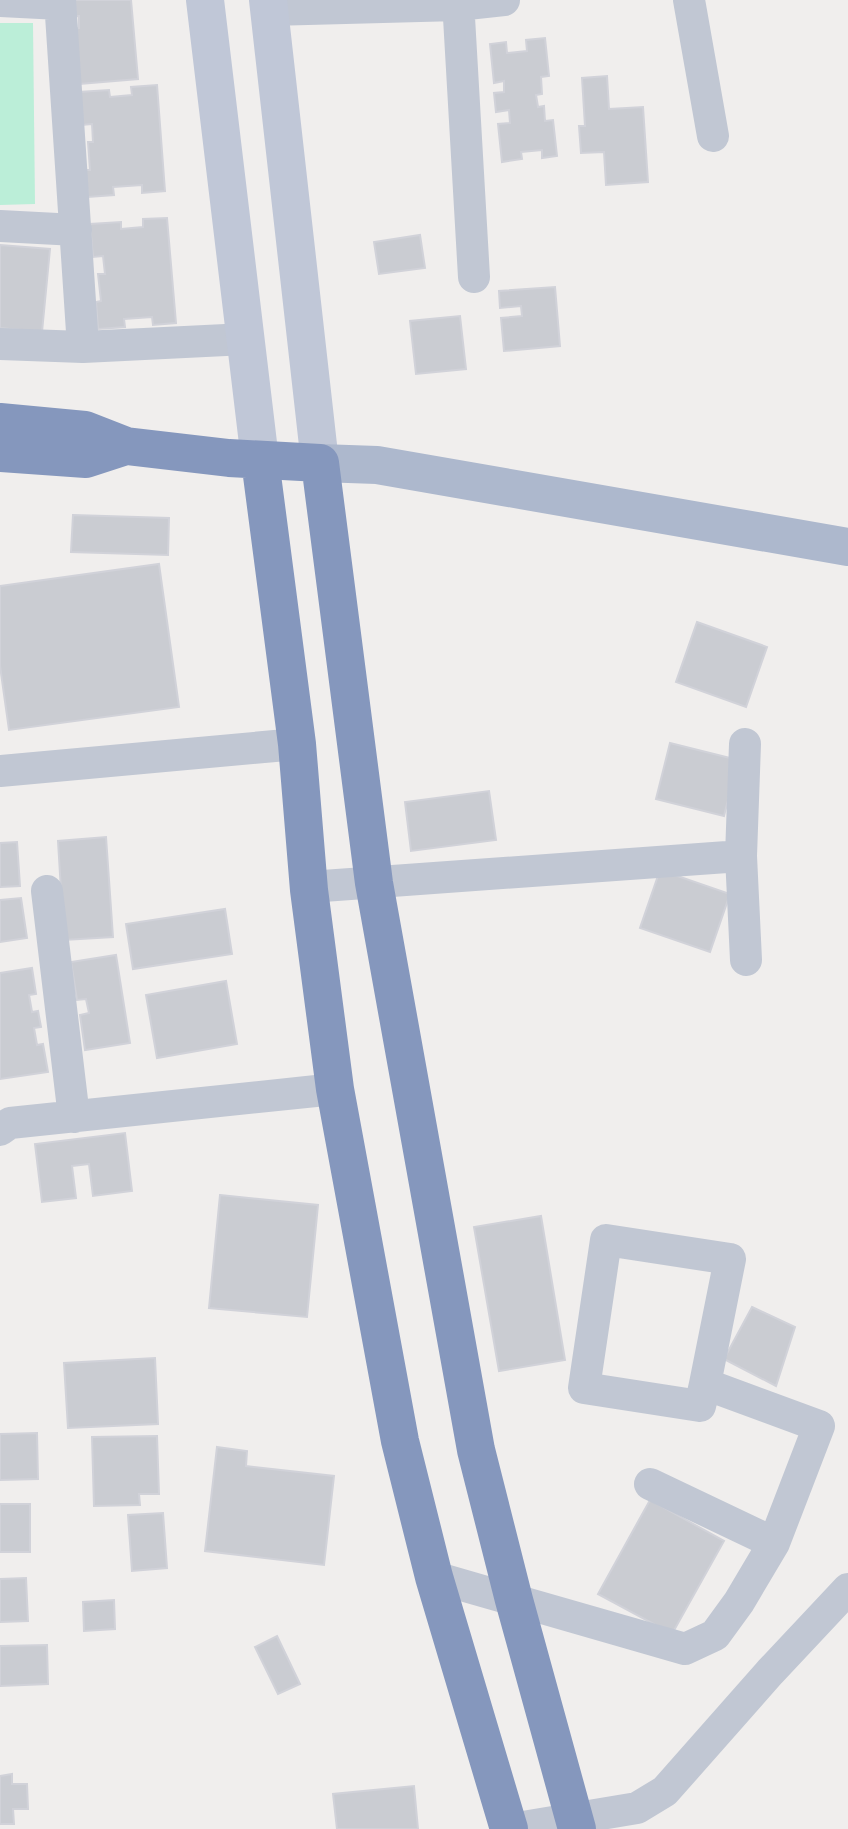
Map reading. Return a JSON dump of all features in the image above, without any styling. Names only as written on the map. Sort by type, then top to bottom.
[{"type":"highway","points":[[0,422],[85,429],[126,446],[260,460],[320,463],[374,883],[476,1450],[576,1824]]},
{"type":"highway","points":[[0,453],[86,458],[126,446]]},
{"type":"highway","points":[[260,460],[297,744],[309,889],[335,1089],[400,1441],[434,1577],[510,1829]]},
{"type":"main road","points":[[205,0],[260,460]]},
{"type":"main road","points":[[269,5],[320,463],[377,465],[848,547]]},
{"type":"street","points":[[269,5],[504,0]]},
{"type":"street","points":[[689,0],[713,136]]},
{"type":"street","points":[[0,1],[60,2],[83,347]]},
{"type":"street","points":[[458,3],[474,277]]},
{"type":"street","points":[[0,226],[76,230]]},
{"type":"street","points":[[0,344],[83,347],[246,339]]},
{"type":"street","points":[[4,765],[297,744]]},
{"type":"street","points":[[745,744],[741,856],[746,960]]},
{"type":"street","points":[[309,889],[741,856]]},
{"type":"street","points":[[47,891],[74,1117]]},
{"type":"street","points":[[0,1130],[10,1123],[335,1089]]},
{"type":"street","points":[[606,1240],[730,1259],[705,1384],[699,1405],[583,1388],[606,1240]]},
{"type":"street","points":[[434,1577],[685,1649],[715,1634],[739,1602],[774,1543],[819,1426],[705,1384]]},
{"type":"street","points":[[650,1484],[774,1543]]},
{"type":"street","points":[[510,1829],[576,1824],[637,1808],[665,1791],[848,1589]]},
{"type":"green space","points":[[0,23],[33,23],[35,204],[0,205]]},
{"type":"building","points":[[61,0],[131,0],[138,79],[68,85],[63,29],[79,28],[79,16],[62,17]]},
{"type":"building","points":[[545,38],[549,76],[541,77],[542,94],[536,95],[538,107],[544,106],[545,121],[553,120],[557,156],[542,158],[542,150],[521,152],[522,159],[502,162],[498,124],[510,123],[509,110],[496,112],[494,93],[504,92],[504,81],[494,83],[490,44],[506,42],[507,53],[527,51],[526,40]]},
{"type":"building","points":[[607,76],[609,109],[643,107],[648,182],[606,185],[604,152],[581,153],[579,126],[585,126],[582,78]]},
{"type":"building","points":[[157,85],[165,191],[142,193],[142,185],[113,187],[114,195],[88,197],[85,170],[90,170],[88,142],[93,142],[92,124],[82,125],[79,92],[109,90],[110,97],[132,95],[131,87]]},
{"type":"building","points":[[167,218],[176,323],[153,325],[152,317],[124,319],[125,327],[98,329],[96,302],[101,301],[98,274],[105,274],[103,256],[93,257],[90,224],[121,222],[121,229],[143,227],[143,219]]},
{"type":"building","points":[[420,235],[425,268],[379,274],[374,242]]},
{"type":"building","points":[[0,245],[50,249],[42,332],[0,328]]},
{"type":"building","points":[[555,287],[560,346],[504,351],[501,318],[522,316],[521,306],[500,308],[499,291]]},
{"type":"building","points":[[460,316],[466,369],[416,374],[410,321]]},
{"type":"building","points":[[73,515],[169,518],[168,555],[71,552]]},
{"type":"building","points":[[159,564],[179,707],[9,730],[0,666],[0,586]]},
{"type":"building","points":[[697,622],[767,647],[746,707],[676,682]]},
{"type":"building","points":[[670,743],[738,760],[724,816],[656,799]]},
{"type":"building","points":[[489,791],[496,840],[411,851],[405,802]]},
{"type":"building","points":[[106,837],[113,937],[64,940],[58,841]]},
{"type":"building","points":[[17,842],[20,886],[0,887],[0,843]]},
{"type":"building","points":[[660,870],[730,894],[710,952],[640,928]]},
{"type":"building","points":[[21,898],[27,938],[0,942],[0,900]]},
{"type":"building","points":[[225,909],[232,954],[133,969],[126,924]]},
{"type":"building","points":[[116,955],[130,1043],[85,1050],[80,1015],[89,1013],[86,999],[77,1000],[71,962]]},
{"type":"building","points":[[32,968],[36,994],[29,995],[32,1012],[38,1011],[41,1027],[34,1028],[37,1045],[43,1044],[48,1072],[0,1079],[0,973]]},
{"type":"building","points":[[226,981],[237,1044],[157,1058],[146,995]]},
{"type":"building","points":[[125,1133],[132,1191],[93,1196],[89,1164],[72,1166],[76,1198],[42,1202],[35,1144]]},
{"type":"building","points":[[220,1195],[318,1205],[307,1317],[209,1308]]},
{"type":"building","points":[[541,1216],[565,1360],[499,1371],[474,1227]]},
{"type":"building","points":[[752,1307],[795,1327],[776,1386],[724,1359]]},
{"type":"building","points":[[155,1358],[158,1424],[68,1428],[64,1363]]},
{"type":"building","points":[[37,1433],[38,1479],[0,1480],[0,1434]]},
{"type":"building","points":[[157,1436],[159,1494],[139,1494],[140,1505],[94,1506],[92,1437]]},
{"type":"building","points":[[217,1447],[247,1451],[246,1466],[334,1476],[324,1565],[205,1551]]},
{"type":"building","points":[[650,1500],[724,1541],[672,1634],[598,1594]]},
{"type":"building","points":[[0,1504],[30,1504],[30,1552],[0,1552]]},
{"type":"building","points":[[163,1513],[167,1568],[132,1571],[128,1515]]},
{"type":"building","points":[[26,1578],[28,1621],[0,1622],[0,1579]]},
{"type":"building","points":[[114,1600],[115,1629],[84,1631],[83,1602]]},
{"type":"building","points":[[277,1636],[300,1684],[278,1694],[255,1647]]},
{"type":"building","points":[[47,1645],[48,1684],[0,1686],[0,1646]]},
{"type":"building","points":[[12,1774],[12,1784],[27,1784],[28,1809],[13,1809],[14,1824],[0,1824],[0,1776]]},
{"type":"building","points":[[414,1786],[418,1829],[337,1829],[333,1794]]}]
